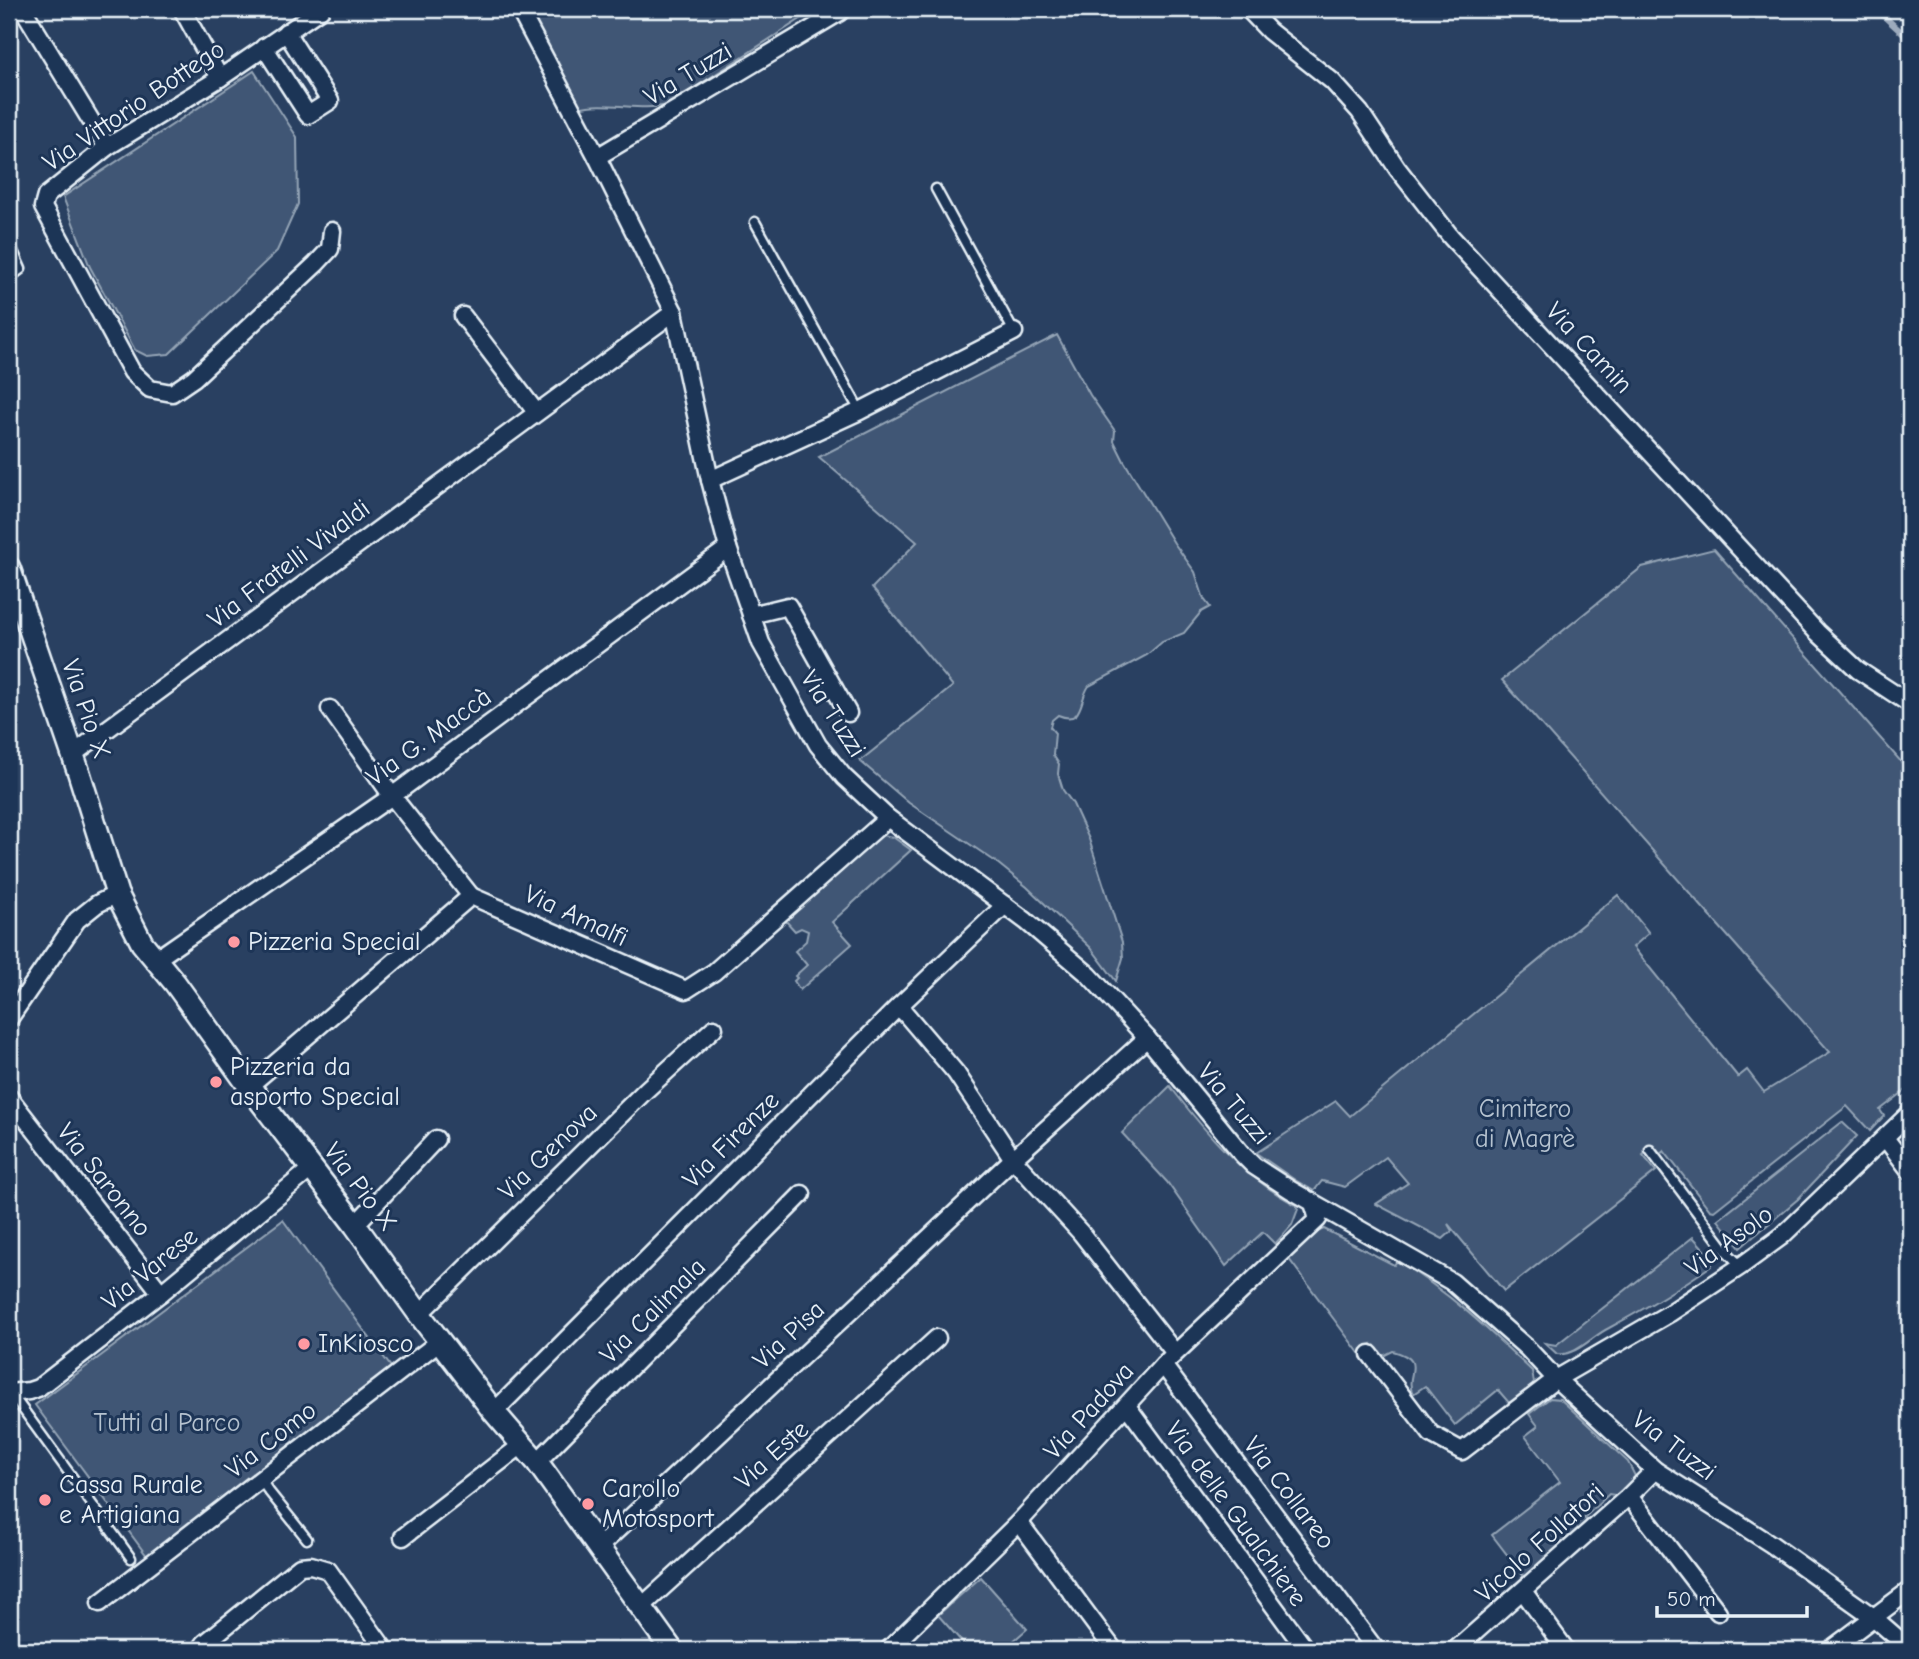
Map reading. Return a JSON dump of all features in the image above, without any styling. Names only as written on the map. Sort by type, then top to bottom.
[{"type":"street","points":[[23,9],[107,147]]},
{"type":"street","points":[[182,9],[220,78]]},
{"type":"street","name":"Via Vittorio Bottego","points":[[321,9],[220,78],[107,147],[46,196],[44,206],[132,372],[150,389],[172,393],[194,378],[316,264],[330,249],[332,231]]},
{"type":"street","name":"Via Tuzzi","points":[[519,9],[674,312],[710,480],[728,548],[761,643],[818,745],[844,777],[888,818],[1005,905],[1089,975],[1147,1038],[1254,1166],[1313,1203],[1452,1282],[1527,1348],[1556,1379],[1655,1470],[1771,1544],[1872,1616],[1910,1649]]},
{"type":"street","name":"Via Camin","points":[[1248,9],[1269,31],[1332,81],[1360,112],[1397,168],[1451,237],[1817,632],[1858,670],[1910,704]]},
{"type":"street","name":"Via Tuzzi","points":[[597,157],[840,12]]},
{"type":"street","name":"Via Vittorio Bottego","points":[[264,47],[308,115],[330,101],[286,32]]},
{"type":"street","name":"Via Fratelli Vivaldi","points":[[72,755],[674,312]]},
{"type":"street","points":[[463,316],[536,412]]},
{"type":"street","points":[[710,480],[860,411],[1014,332]]},
{"type":"street","name":"Via G. Maccà","points":[[155,960],[392,796],[728,548]]},
{"type":"street","name":"Via Pio X","points":[[9,568],[117,894],[132,925],[155,960],[175,983],[419,1314],[494,1412],[537,1462],[671,1650]]},
{"type":"street","points":[[751,615],[788,606],[848,713]]},
{"type":"street","points":[[249,1086],[471,896],[392,796],[330,709]]},
{"type":"street","name":"Via Amalfi","points":[[471,896],[685,990],[714,972],[888,818]]},
{"type":"street","points":[[9,1019],[76,920],[97,904],[117,894]]},
{"type":"street","name":"Via Firenze","points":[[494,1412],[899,1006],[1005,905]]},
{"type":"street","points":[[899,1006],[956,1073],[1013,1159],[1081,1233],[1169,1359]]},
{"type":"street","name":"Via Genova","points":[[419,1314],[646,1090],[714,1028]]},
{"type":"street","name":"Via Pisa","points":[[599,1547],[1013,1159],[1147,1038]]},
{"type":"street","name":"Via Saronno","points":[[9,1097],[161,1293]]},
{"type":"street","name":"Via Asolo","points":[[1370,1354],[1431,1434],[1462,1451],[1556,1379],[1670,1313],[1782,1236],[1910,1114]]},
{"type":"street","points":[[355,1225],[436,1139]]},
{"type":"street","points":[[1886,1139],[1910,1171]]},
{"type":"street","name":"Via Varese","points":[[10,1393],[38,1388],[161,1293],[311,1169]]},
{"type":"street","name":"Via Calimala","points":[[537,1462],[802,1194]]},
{"type":"street","name":"Via Padova","points":[[888,1650],[1019,1522],[1169,1359],[1318,1219],[1313,1203]]},
{"type":"street","name":"Via Este","points":[[640,1608],[937,1338]]},
{"type":"street","name":"Via Como","points":[[100,1603],[440,1341]]},
{"type":"street","name":"Via Collareo","points":[[1169,1359],[1376,1650]]},
{"type":"street","name":"Via delle Gualchiere","points":[[1127,1406],[1306,1650]]},
{"type":"street","points":[[403,1537],[523,1444]]},
{"type":"street","name":"Vicolo Follatori","points":[[1455,1650],[1655,1470]]},
{"type":"street","points":[[1629,1496],[1718,1612]]},
{"type":"street","points":[[1019,1522],[1114,1650]]},
{"type":"street","points":[[200,1650],[205,1643],[300,1566],[312,1565],[328,1570],[384,1650]]},
{"type":"street","points":[[1830,1650],[1910,1590]]},
{"type":"street","points":[[1523,1591],[1566,1650]]},
{"type":"lane","points":[[936,189],[1014,332]]},
{"type":"lane","points":[[755,222],[860,411]]},
{"type":"lane","points":[[9,243],[21,270],[9,278]]},
{"type":"lane","points":[[1650,1150],[1727,1252],[1741,1266]]},
{"type":"lane","points":[[10,1393],[131,1558]]},
{"type":"lane","points":[[264,1477],[263,1483],[267,1489],[307,1539]]},
{"type":"green space","points":[[526,9],[816,9],[668,105],[600,105],[577,108]]},
{"type":"green space","points":[[254,71],[297,137],[298,204],[277,251],[169,354],[147,356],[135,350],[90,267],[63,197]]},
{"type":"green space","points":[[1057,335],[1090,395],[1115,431],[1114,441],[1124,461],[1195,572],[1204,599],[1210,607],[1201,612],[1184,633],[1162,642],[1147,655],[1089,686],[1077,714],[1072,717],[1058,715],[1052,720],[1050,727],[1055,733],[1053,755],[1059,764],[1058,774],[1063,790],[1073,804],[1089,839],[1122,942],[1123,958],[1116,981],[1091,948],[1027,887],[996,862],[909,803],[860,761],[953,686],[872,588],[917,542],[819,457]]},
{"type":"green space","name":"Cimitero di Magrè","points":[[1714,549],[1910,772],[1910,1087],[1880,1110],[1884,1116],[1870,1131],[1847,1106],[1714,1211],[1710,1210],[1664,1151],[1660,1154],[1653,1146],[1643,1155],[1656,1171],[1504,1291],[1448,1224],[1452,1231],[1443,1239],[1376,1204],[1408,1183],[1386,1157],[1345,1187],[1322,1181],[1314,1191],[1256,1153],[1336,1101],[1350,1116],[1618,895],[1649,933],[1633,947],[1738,1077],[1747,1070],[1764,1092],[1830,1052],[1502,680],[1642,567]]},
{"type":"green space","points":[[882,835],[893,837],[911,850],[832,922],[852,944],[800,990],[794,981],[797,978],[795,976],[807,965],[795,951],[806,941],[808,931],[801,928],[795,931],[785,920]]},
{"type":"green space","points":[[1170,1086],[1227,1153],[1259,1181],[1296,1205],[1298,1209],[1292,1225],[1275,1244],[1263,1232],[1226,1266],[1167,1182],[1122,1133]]},
{"type":"green space","points":[[1842,1122],[1857,1136],[1798,1199],[1740,1248],[1718,1220]]},
{"type":"green space","name":"Tutti al Parco","points":[[283,1220],[391,1367],[147,1556],[35,1405]]},
{"type":"green space","points":[[1324,1229],[1394,1265],[1397,1261],[1451,1298],[1532,1371],[1532,1387],[1510,1404],[1498,1390],[1455,1425],[1425,1386],[1413,1394],[1413,1364],[1410,1359],[1393,1351],[1381,1357],[1372,1344],[1359,1353],[1289,1259],[1317,1232]]},
{"type":"green space","points":[[1693,1237],[1714,1260],[1711,1266],[1571,1352],[1557,1354],[1545,1343],[1556,1345]]},
{"type":"green space","points":[[1550,1398],[1560,1399],[1570,1408],[1628,1462],[1636,1478],[1620,1496],[1609,1494],[1584,1518],[1589,1523],[1525,1578],[1492,1535],[1560,1482],[1525,1436],[1538,1426],[1529,1414]]},
{"type":"green space","points":[[981,1577],[1027,1629],[1003,1650],[969,1650],[938,1615]]},
{"type":"waterway","points":[[1876,9],[1910,40]]},
{"type":"place","name":"Pizzeria Special","points":[[234,942]]},
{"type":"place","name":"Pizzeria da asporto Special","points":[[216,1082]]},
{"type":"place","name":"InKiosco","points":[[304,1344]]},
{"type":"place","name":"Cassa Rurale e Artigiana","points":[[45,1500]]},
{"type":"place","name":"Carollo Motosport","points":[[588,1504]]}]
